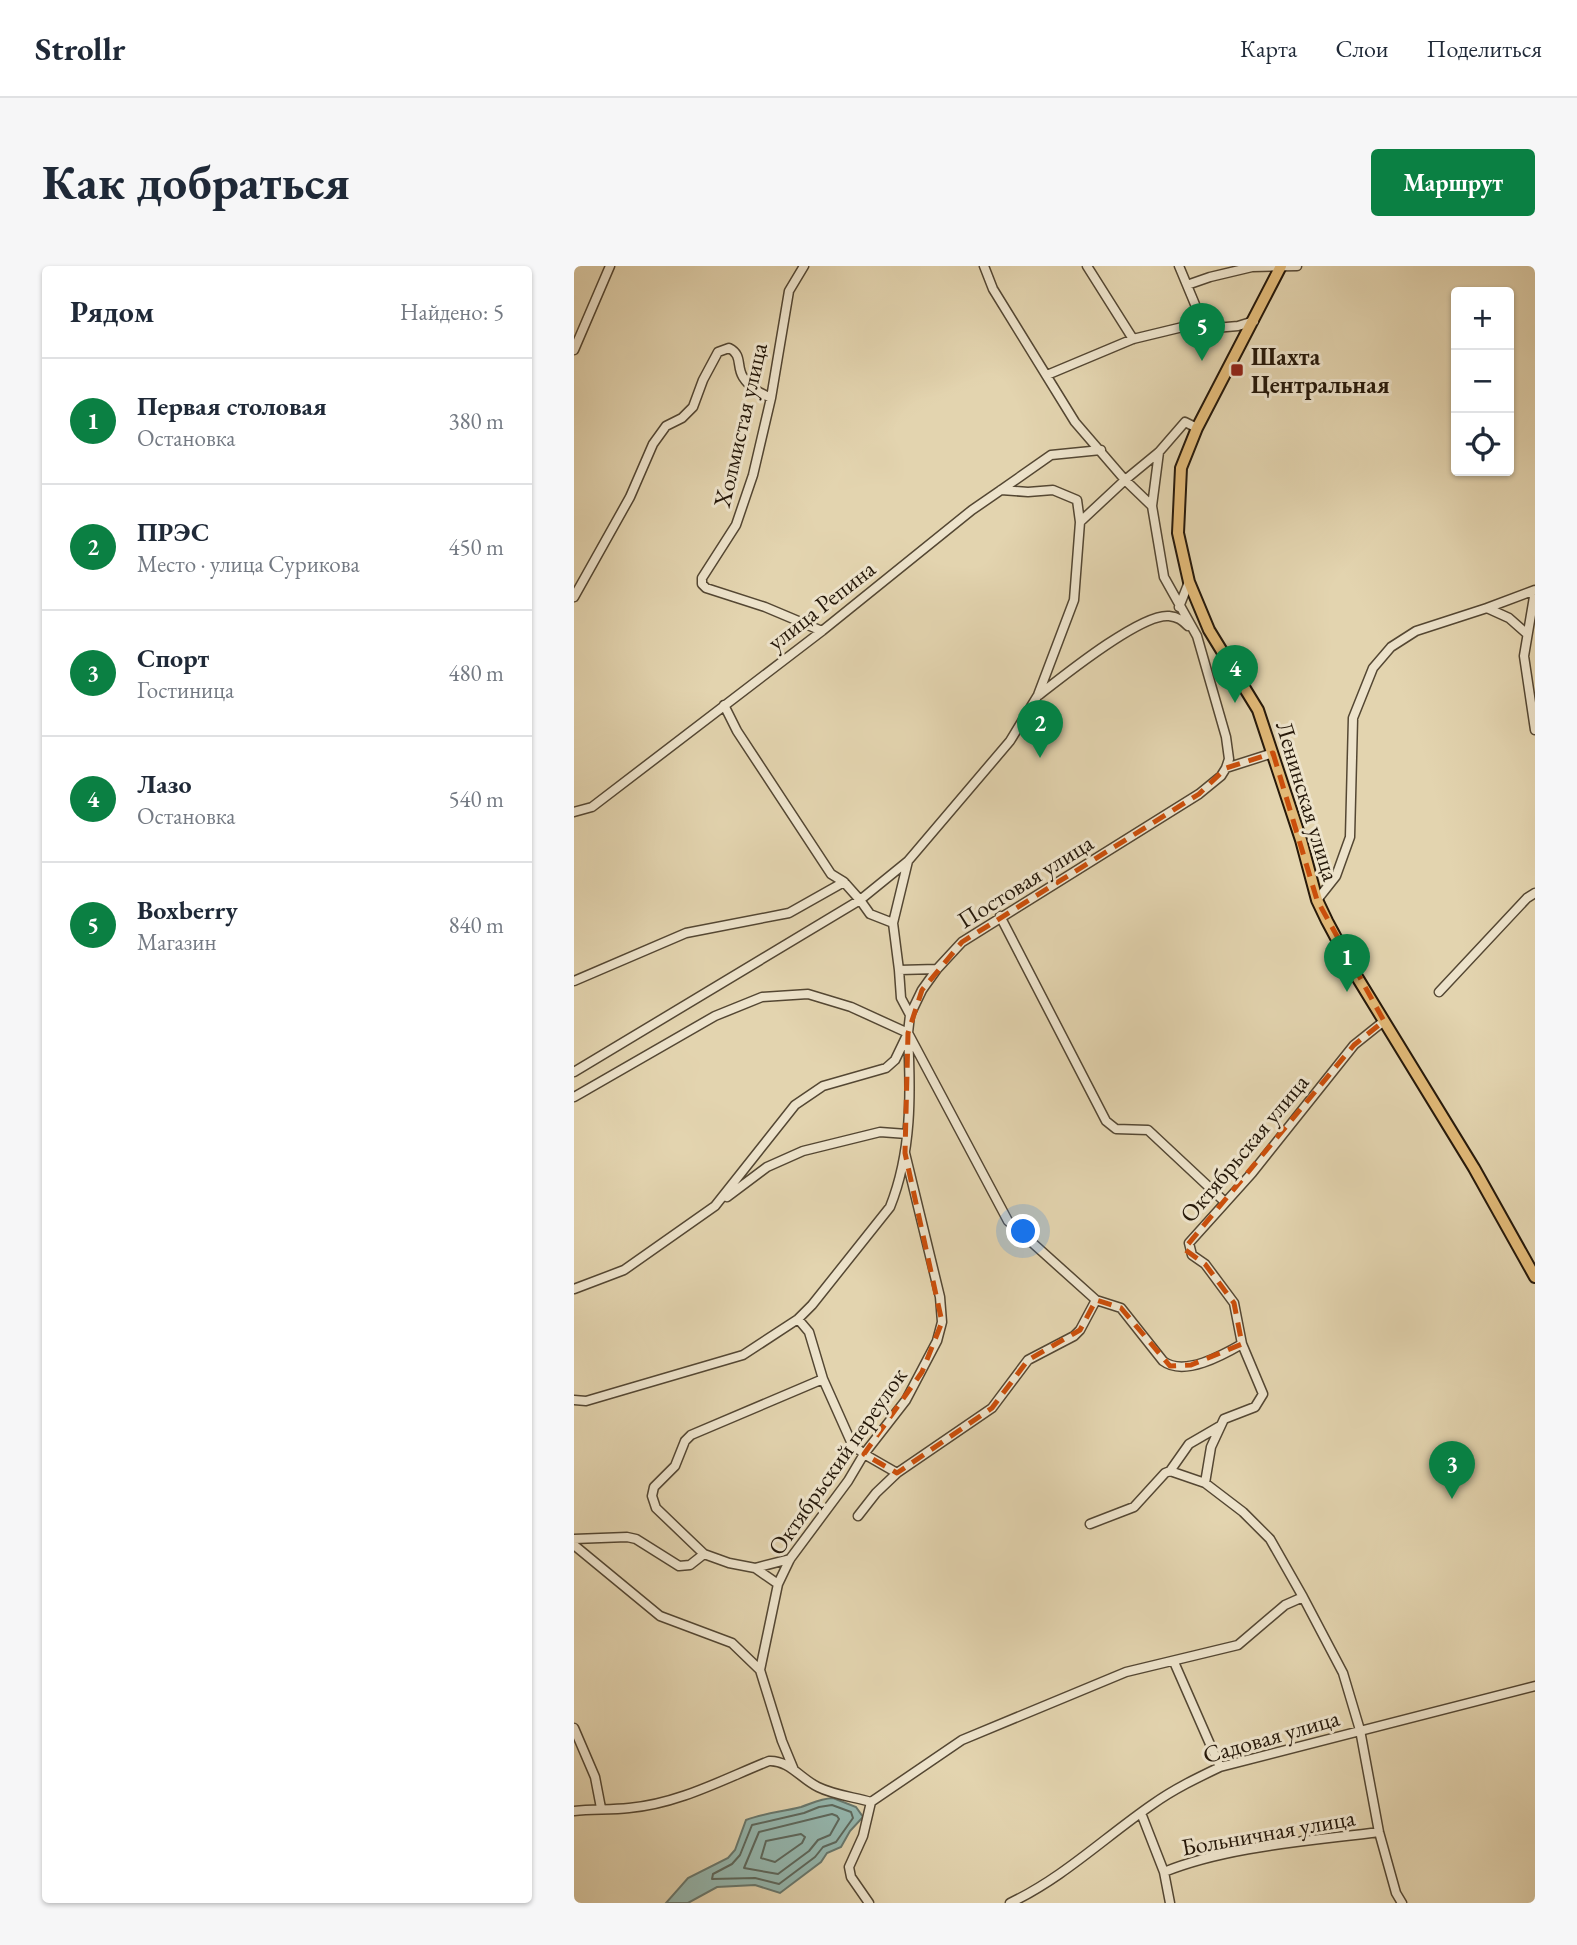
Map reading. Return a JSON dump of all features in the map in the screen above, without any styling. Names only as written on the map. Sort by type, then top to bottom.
[{"type":"main road","name":"Ленинская улица","points":[[1276,267],[1254,321],[1196,428],[1181,468],[1178,533],[1189,582],[1209,630],[1258,710],[1301,840],[1317,900],[1357,977],[1532,1264],[1535,1278]]},
{"type":"street","points":[[574,350],[610,266]]},
{"type":"street","name":"Холмистая улица","points":[[804,266],[789,291],[771,398],[753,475],[736,525],[702,578],[702,584],[706,588],[765,607],[822,631]]},
{"type":"street","points":[[984,266],[993,289],[1075,422],[1125,480],[1152,506]]},
{"type":"street","points":[[1087,266],[1133,339]]},
{"type":"street","points":[[1179,266],[1204,326]]},
{"type":"street","points":[[1187,285],[1210,276],[1252,267],[1297,266]]},
{"type":"street","points":[[1047,375],[1133,339],[1191,325],[1215,328],[1254,321]]},
{"type":"street","points":[[574,597],[630,497],[653,444],[666,426],[682,418],[693,407],[718,352],[729,348],[734,350],[740,359],[741,375],[753,389],[771,398]]},
{"type":"street","points":[[1080,522],[1160,452],[1185,422],[1196,428]]},
{"type":"street","name":"улица Репина","points":[[574,812],[592,807],[822,631],[972,510],[1051,455],[1101,450]]},
{"type":"street","points":[[1160,452],[1152,506],[1164,577],[1197,636],[1226,737],[1229,759],[1226,768]]},
{"type":"street","points":[[574,1072],[860,900],[908,861],[1010,741],[1038,695],[1074,600],[1080,522],[1077,500],[1053,490],[1001,490]]},
{"type":"street","points":[[1180,607],[1189,582]]},
{"type":"street","points":[[1535,590],[1524,656],[1535,730]]},
{"type":"street","name":"Ленинская улица","points":[[1317,900],[1336,876],[1350,837],[1353,718],[1373,668],[1391,647],[1416,631],[1535,590]]},
{"type":"street","points":[[1487,608],[1509,618],[1527,633]]},
{"type":"street","points":[[1038,695],[1096,651],[1148,621],[1166,615],[1180,619],[1197,636]]},
{"type":"street","points":[[1197,636],[1209,630]]},
{"type":"street","points":[[724,705],[737,731],[831,874],[844,882],[870,914],[893,923]]},
{"type":"street","points":[[1226,768],[1273,753]]},
{"type":"street","name":"Постовая улица","points":[[574,1289],[624,1270],[715,1206],[794,1105],[823,1086],[886,1068],[895,1060],[908,1033],[910,1015],[922,990],[962,942],[1199,794],[1221,776],[1226,768]]},
{"type":"street","points":[[908,861],[893,923],[901,998],[910,1015]]},
{"type":"street","points":[[574,981],[686,933],[789,913],[844,882]]},
{"type":"street","points":[[1439,992],[1527,898],[1535,893]]},
{"type":"street","points":[[1000,916],[1106,1121],[1116,1129],[1148,1129],[1225,1202]]},
{"type":"street","points":[[900,970],[937,969]]},
{"type":"street","points":[[574,1097],[715,1016],[762,997],[808,994],[834,1000],[908,1033],[1008,1220],[1096,1300],[1121,1308],[1170,1366],[1191,1365],[1224,1354],[1242,1344]]},
{"type":"street","name":"Октябрьская улица","points":[[1220,1426],[1224,1419],[1255,1407],[1263,1394],[1242,1344],[1234,1303],[1205,1264],[1192,1255],[1189,1243],[1252,1172],[1354,1045],[1384,1021]]},
{"type":"street","points":[[574,1400],[586,1401],[743,1354],[798,1319],[812,1306],[890,1207],[905,1153],[911,1097],[908,1033]]},
{"type":"street","name":"Постовая улица","points":[[723,1196],[728,1196],[767,1167],[803,1151],[880,1132],[907,1134]]},
{"type":"street","name":"Октябрьский переулок","points":[[760,1670],[778,1584],[790,1559],[848,1481],[864,1454],[906,1400],[937,1341],[942,1322],[940,1297],[905,1153]]},
{"type":"street","points":[[858,1516],[876,1493],[897,1473],[992,1408],[1028,1360],[1074,1336],[1096,1300]]},
{"type":"street","points":[[798,1319],[809,1332],[823,1379],[852,1444],[897,1473]]},
{"type":"street","points":[[778,1584],[755,1568],[704,1554],[656,1508],[652,1496],[654,1487],[675,1466],[685,1441],[691,1435],[823,1379]]},
{"type":"street","points":[[1090,1524],[1134,1507],[1165,1473],[1170,1471],[1189,1444],[1220,1426]]},
{"type":"street","points":[[1205,1483],[1211,1447],[1220,1426]]},
{"type":"street","name":"Больничная улица","points":[[1170,1471],[1205,1483],[1243,1512],[1270,1539],[1303,1597],[1343,1673],[1360,1730],[1379,1832],[1396,1892],[1402,1903]]},
{"type":"street","points":[[574,1539],[627,1536],[679,1566],[690,1565],[704,1554]]},
{"type":"street","points":[[574,1545],[660,1616],[732,1643],[760,1670],[794,1770]]},
{"type":"street","points":[[755,1568],[790,1559]]},
{"type":"street","points":[[869,1903],[851,1877],[849,1867],[863,1836],[871,1802],[962,1740],[1126,1671],[1238,1645],[1285,1605],[1303,1597]]},
{"type":"street","points":[[1174,1662],[1220,1767]]},
{"type":"street","name":"Садовая улица","points":[[1010,1903],[1046,1885],[1178,1788],[1220,1767],[1535,1686]]},
{"type":"street","points":[[574,1728],[595,1777],[601,1808]]},
{"type":"street","points":[[574,1811],[629,1808],[675,1799],[769,1761],[794,1770],[819,1788],[871,1802]]},
{"type":"street","points":[[1141,1813],[1164,1872],[1170,1903]]},
{"type":"street","name":"Больничная улица","points":[[1164,1872],[1189,1862],[1276,1846],[1379,1832]]},
{"type":"highlighted area","points":[[1273,753],[1317,900],[1384,1021],[1354,1045],[1184,1249],[1205,1264],[1234,1303],[1242,1344],[1191,1365],[1170,1366],[1121,1308],[1096,1300],[1080,1330],[1028,1360],[992,1408],[897,1473],[864,1454],[922,1372],[942,1322],[905,1153],[908,1033],[922,990],[962,942],[1199,794],[1226,768]]},
{"type":"water","points":[[833,1798],[856,1807],[863,1817],[850,1831],[841,1847],[827,1853],[821,1862],[780,1893],[755,1885],[717,1887],[688,1903],[666,1903],[688,1878],[728,1858],[735,1850],[746,1820]]},
{"type":"place","name":"Boxberry","points":[[1202,361]]},
{"type":"place","name":"Шахта Центральная","points":[[1237,370]]},
{"type":"place","name":"Лазо","points":[[1235,703]]},
{"type":"place","name":"ПРЭС","points":[[1040,758]]},
{"type":"place","name":"Первая столовая","points":[[1347,992]]},
{"type":"place","name":"Спорт","points":[[1452,1499]]}]
